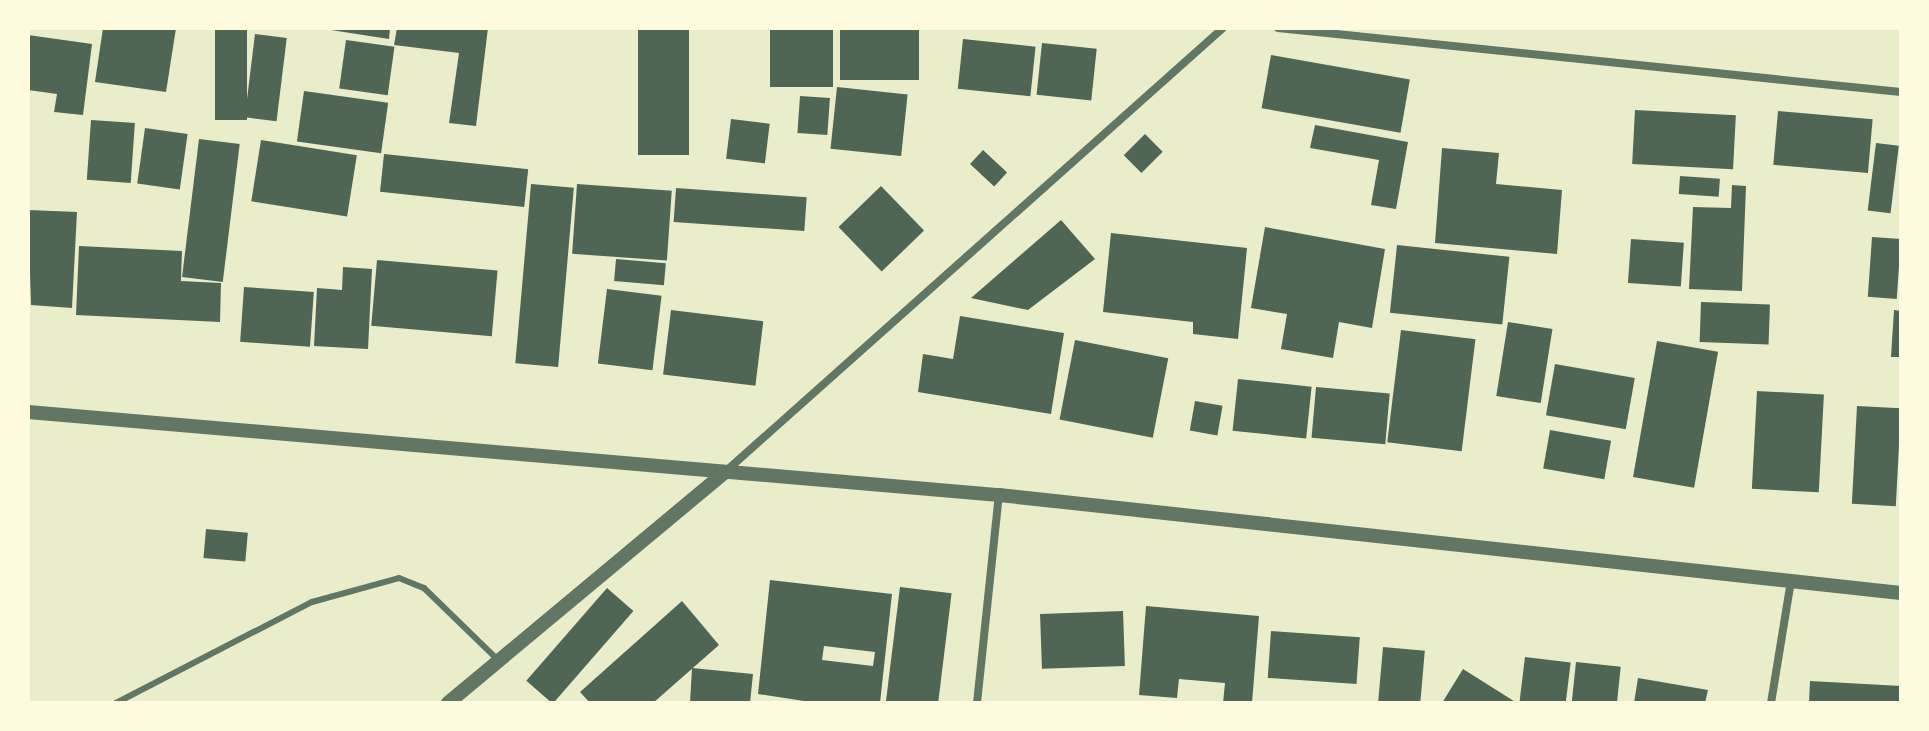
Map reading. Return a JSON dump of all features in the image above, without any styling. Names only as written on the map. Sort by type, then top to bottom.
[{"type":"street","points":[[448,703],[725,472],[1223,28]]},
{"type":"street","points":[[1278,28],[1901,92]]},
{"type":"street","points":[[28,412],[999,495],[1901,593]]},
{"type":"street","points":[[977,703],[999,495]]},
{"type":"street","points":[[1771,703],[1791,581]]},
{"type":"lane","points":[[116,703],[312,602],[399,578],[424,588],[498,661]]},
{"type":"building","points":[[103,28],[176,28],[166,92],[95,82]]},
{"type":"building","points":[[215,28],[247,28],[247,120],[215,120]]},
{"type":"building","points":[[318,28],[390,28],[389,39]]},
{"type":"building","points":[[397,28],[488,28],[476,126],[449,123],[459,53],[394,45]]},
{"type":"building","points":[[638,28],[689,28],[689,155],[638,155]]},
{"type":"building","points":[[770,28],[833,28],[833,87],[770,87]]},
{"type":"building","points":[[840,28],[919,28],[919,80],[840,80]]},
{"type":"building","points":[[255,34],[287,38],[277,121],[245,117]]},
{"type":"building","points":[[28,35],[92,44],[83,115],[54,112],[57,94],[28,90]]},
{"type":"building","points":[[963,39],[1036,47],[1030,96],[958,89]]},
{"type":"building","points":[[346,40],[395,47],[388,95],[339,89]]},
{"type":"building","points":[[1042,43],[1097,49],[1091,100],[1037,95]]},
{"type":"building","points":[[1271,55],[1410,79],[1400,133],[1262,108]]},
{"type":"building","points":[[837,87],[908,94],[901,156],[831,149]]},
{"type":"building","points":[[304,91],[388,103],[381,153],[297,142]]},
{"type":"building","points":[[800,96],[830,98],[827,135],[797,133]]},
{"type":"building","points":[[1635,110],[1736,115],[1733,169],[1632,164]]},
{"type":"building","points":[[1778,111],[1873,119],[1868,173],[1773,165]]},
{"type":"building","points":[[731,119],[770,124],[765,163],[726,159]]},
{"type":"building","points":[[91,120],[135,123],[131,183],[87,180]]},
{"type":"building","points":[[1315,125],[1408,142],[1396,209],[1371,205],[1379,160],[1310,148]]},
{"type":"building","points":[[145,128],[188,134],[180,189],[137,183]]},
{"type":"building","points":[[1145,134],[1163,152],[1141,173],[1124,155]]},
{"type":"building","points":[[199,139],[240,144],[223,282],[182,277]]},
{"type":"building","points":[[261,140],[357,155],[347,216],[251,201]]},
{"type":"building","points":[[1876,143],[1899,146],[1891,213],[1868,210]]},
{"type":"building","points":[[1442,148],[1499,153],[1496,184],[1562,190],[1557,254],[1435,243]]},
{"type":"building","points":[[983,150],[1007,173],[994,186],[970,164]]},
{"type":"building","points":[[384,154],[528,169],[524,207],[380,192]]},
{"type":"building","points":[[1680,176],[1720,179],[1719,197],[1679,194]]},
{"type":"building","points":[[531,184],[574,188],[558,367],[515,363]]},
{"type":"building","points":[[577,184],[672,191],[667,260],[572,254]]},
{"type":"building","points":[[1732,185],[1746,186],[1742,291],[1689,289],[1693,207],[1731,208]]},
{"type":"building","points":[[881,186],[924,231],[882,272],[839,227]]},
{"type":"building","points":[[676,188],[807,197],[804,231],[674,222]]},
{"type":"building","points":[[28,210],[77,212],[72,308],[31,305]]},
{"type":"building","points":[[1061,220],[1095,259],[1028,310],[971,298]]},
{"type":"building","points":[[1265,227],[1385,249],[1372,328],[1339,322],[1333,358],[1281,349],[1287,314],[1251,308]]},
{"type":"building","points":[[1111,233],[1247,248],[1238,339],[1193,334],[1193,322],[1103,312]]},
{"type":"building","points":[[1872,237],[1901,239],[1897,299],[1868,297]]},
{"type":"building","points":[[1631,239],[1684,243],[1681,287],[1628,283]]},
{"type":"building","points":[[1397,245],[1509,257],[1502,324],[1390,313]]},
{"type":"building","points":[[79,246],[182,251],[181,281],[221,283],[220,322],[76,315]]},
{"type":"building","points":[[616,259],[666,263],[664,285],[614,281]]},
{"type":"building","points":[[377,260],[498,271],[492,336],[371,326]]},
{"type":"building","points":[[343,267],[372,269],[368,349],[314,346],[317,288],[342,290]]},
{"type":"building","points":[[244,287],[314,292],[310,347],[240,342]]},
{"type":"building","points":[[607,289],[662,296],[652,370],[598,363]]},
{"type":"building","points":[[1701,302],[1770,304],[1769,344],[1700,342]]},
{"type":"building","points":[[671,310],[763,321],[755,386],[663,375]]},
{"type":"building","points":[[1894,310],[1901,311],[1901,357],[1891,357]]},
{"type":"building","points":[[960,316],[1064,333],[1051,414],[918,392],[923,354],[953,359]]},
{"type":"building","points":[[1508,322],[1552,329],[1541,403],[1496,396]]},
{"type":"building","points":[[1401,330],[1475,339],[1462,451],[1387,442]]},
{"type":"building","points":[[1075,340],[1168,358],[1153,438],[1060,420]]},
{"type":"building","points":[[1657,341],[1718,352],[1694,488],[1633,477]]},
{"type":"building","points":[[1555,364],[1635,378],[1626,429],[1546,415]]},
{"type":"building","points":[[1238,379],[1312,387],[1306,438],[1233,431]]},
{"type":"building","points":[[1316,387],[1390,393],[1385,444],[1312,438]]},
{"type":"building","points":[[1757,391],[1824,395],[1819,492],[1752,489]]},
{"type":"building","points":[[1195,401],[1223,406],[1217,435],[1190,431]]},
{"type":"building","points":[[1857,406],[1901,408],[1896,506],[1852,504]]},
{"type":"building","points":[[1550,430],[1611,441],[1604,479],[1543,468]]},
{"type":"building","points":[[206,529],[248,533],[245,562],[203,558]]},
{"type":"building","points":[[770,580],[892,594],[880,703],[817,703],[758,694]],"holes":[[[824,646],[875,652],[873,666],[822,660]]]},
{"type":"building","points":[[900,587],[952,593],[938,703],[886,703]]},
{"type":"building","points":[[607,588],[633,611],[553,703],[526,681]]},
{"type":"building","points":[[682,601],[719,645],[653,703],[590,703],[580,692]]},
{"type":"building","points":[[1146,606],[1259,616],[1252,703],[1223,703],[1225,683],[1179,679],[1177,698],[1139,695]]},
{"type":"building","points":[[1123,611],[1125,666],[1042,669],[1040,614]]},
{"type":"building","points":[[1271,631],[1360,637],[1357,684],[1268,678]]},
{"type":"building","points":[[1383,647],[1425,651],[1420,703],[1378,703]]},
{"type":"building","points":[[1525,657],[1571,663],[1566,703],[1519,703]]},
{"type":"building","points":[[1576,662],[1621,667],[1617,703],[1572,703]]},
{"type":"building","points":[[692,668],[753,674],[750,703],[690,703]]},
{"type":"building","points":[[1463,669],[1517,703],[1442,703]]},
{"type":"building","points":[[1638,678],[1708,690],[1705,703],[1634,703]]},
{"type":"building","points":[[1810,681],[1901,686],[1901,703],[1809,703]]}]
